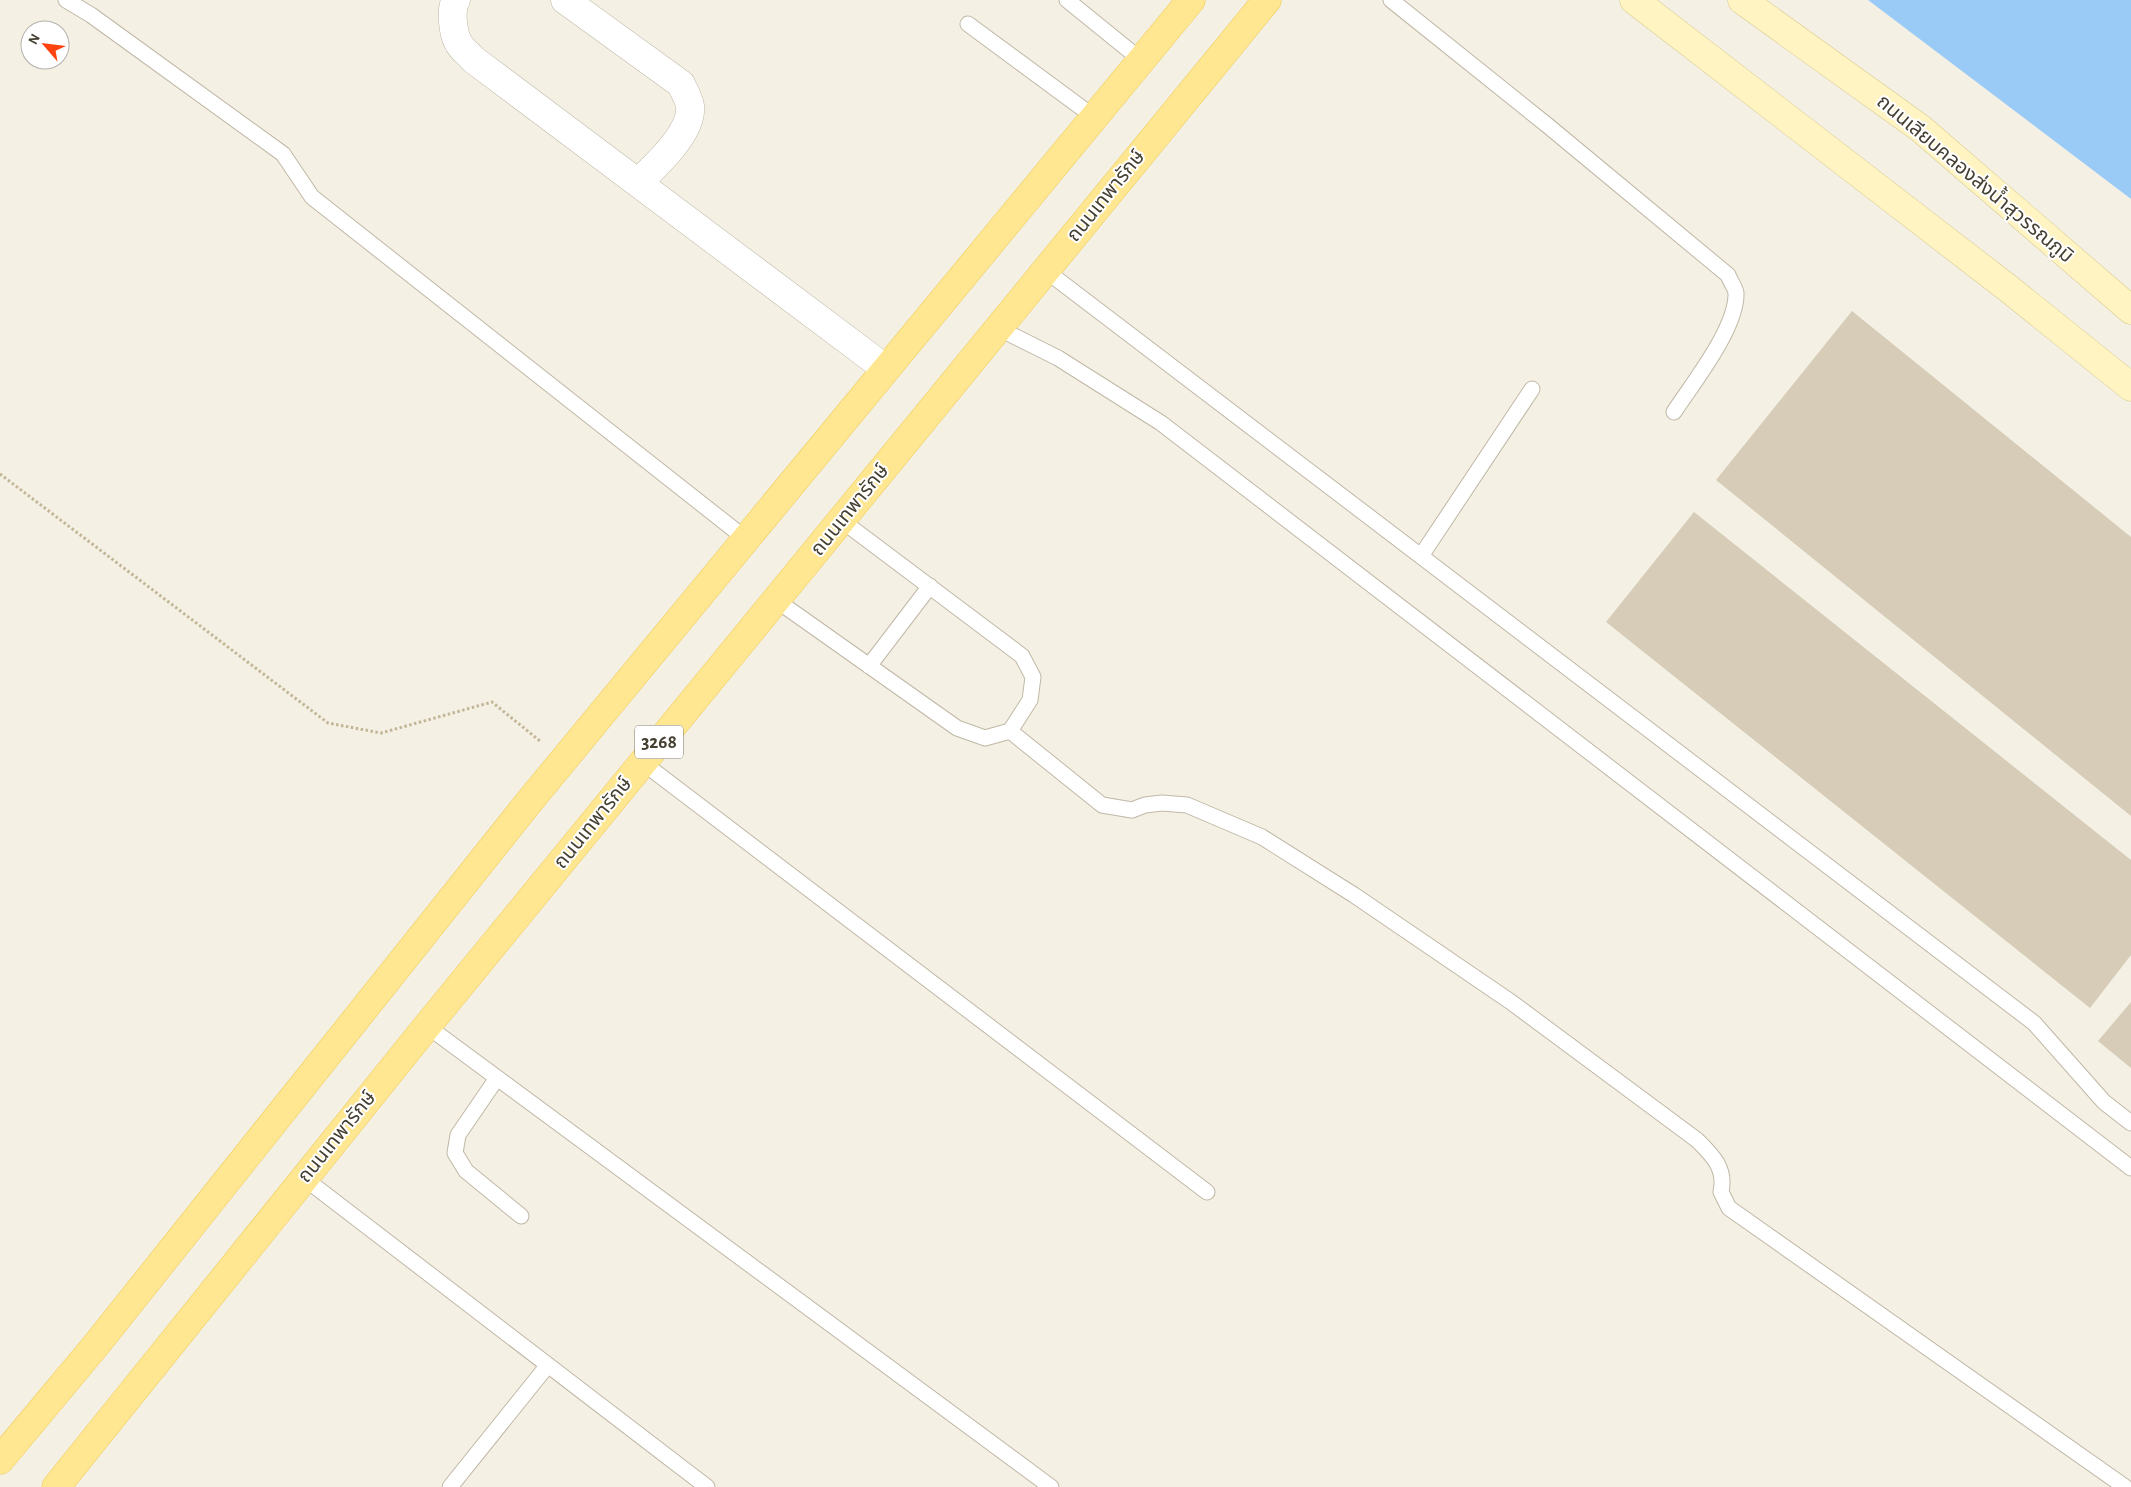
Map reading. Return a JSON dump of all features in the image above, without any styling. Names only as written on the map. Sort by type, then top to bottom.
[{"type":"main road","points":[[0,1460],[96,1345],[564,760],[1191,0]]},
{"type":"main road","name":"ถนนเทพารักษ์","points":[[56,1487],[427,1026],[1267,0]]},
{"type":"main road","points":[[1634,0],[2010,289],[2131,387]]},
{"type":"main road","name":"ถนนเลียบคลองส่งน้ำสุวรรณภูมิ","points":[[1742,0],[1920,128],[2131,310]]},
{"type":"street","points":[[565,0],[681,84],[690,106],[686,123],[670,151],[639,182]]},
{"type":"street","points":[[453,1],[453,23],[458,42],[474,60],[886,369]]},
{"type":"lane","points":[[66,0],[91,15],[283,154],[312,197],[746,539]]},
{"type":"lane","points":[[1066,0],[1141,60]]},
{"type":"lane","points":[[1391,0],[1547,125],[1728,276],[1736,291],[1734,308],[1720,343],[1674,412]]},
{"type":"lane","points":[[968,24],[1094,117]]},
{"type":"lane","points":[[1045,270],[2034,1023],[2104,1102],[2131,1123]]},
{"type":"lane","points":[[998,328],[1058,358],[1161,423],[2131,1168]]},
{"type":"lane","points":[[1420,556],[1532,389]]},
{"type":"lane","points":[[776,600],[957,728],[985,738],[1010,731],[1030,700],[1034,677],[1022,656],[841,520]]},
{"type":"lane","points":[[869,666],[930,586]]},
{"type":"lane","points":[[1010,731],[1102,805],[1132,810],[1145,805],[1162,803],[1187,804],[1262,837],[1354,894],[1511,1002],[1697,1140],[1721,1168],[1723,1181],[1721,1192],[1729,1208],[2125,1487]]},
{"type":"lane","points":[[642,762],[1208,1192]]},
{"type":"lane","points":[[427,1026],[1051,1487]]},
{"type":"lane","points":[[497,1078],[458,1135],[456,1153],[466,1171],[521,1216]]},
{"type":"lane","points":[[304,1178],[707,1487]]},
{"type":"lane","points":[[450,1487],[548,1365]]},
{"type":"path","points":[[0,474],[328,723],[381,733],[492,702],[564,760]]},
{"type":"water","points":[[1868,0],[2131,0],[2131,199]]},
{"type":"building","points":[[1852,311],[2131,537],[2131,816],[1716,480]]},
{"type":"building","points":[[1694,512],[2131,860],[2131,955],[2090,1008],[1606,622]]},
{"type":"building","points":[[2131,1002],[2131,1068],[2098,1041]]}]
